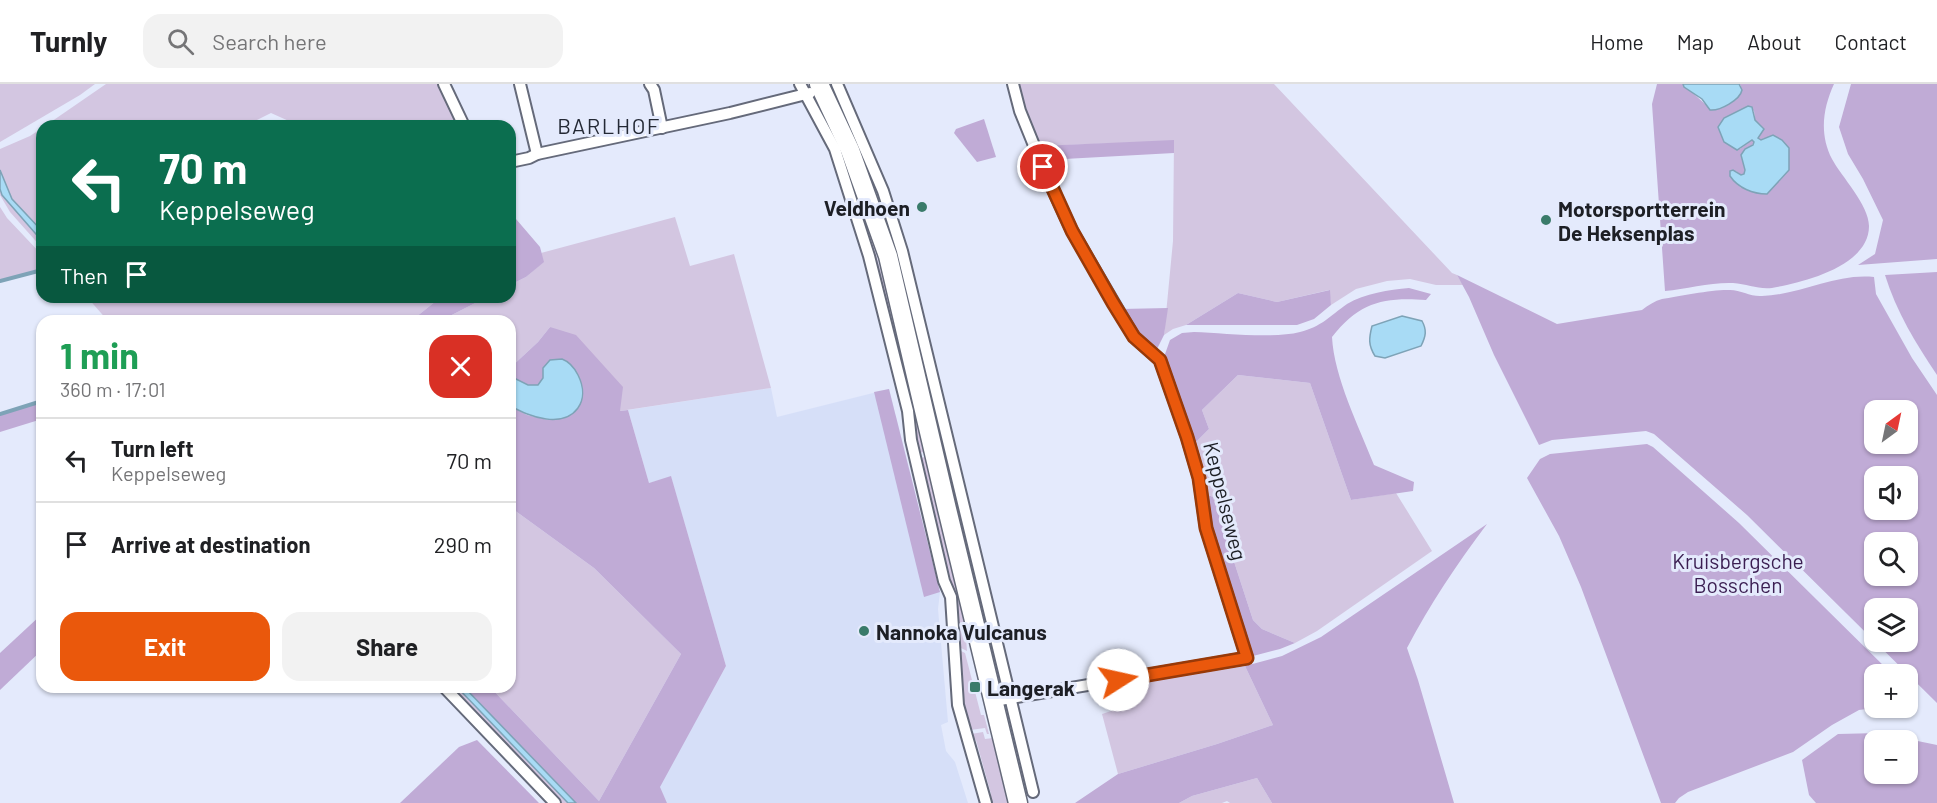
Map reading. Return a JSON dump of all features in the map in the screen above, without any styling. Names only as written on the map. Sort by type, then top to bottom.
[{"type":"main road","points":[[821,88],[880,209],[888,256],[946,509],[1002,700],[1026,798]]},
{"type":"street","points":[[444,84],[461,120]]},
{"type":"street","points":[[520,84],[537,154]]},
{"type":"street","points":[[650,84],[654,90],[662,128]]},
{"type":"street","points":[[800,84],[821,88]]},
{"type":"street","name":"Keppelseweg","points":[[1002,700],[1247,658],[1206,528],[1199,478],[1190,447],[1160,360],[1134,337],[1072,231],[1044,170],[1020,111],[1012,84]]},
{"type":"street","points":[[516,161],[537,154],[662,128],[821,88]]},
{"type":"street","points":[[821,88],[835,149],[869,256],[908,411],[911,440],[944,581],[951,597],[958,705],[986,803]]},
{"type":"street","points":[[450,693],[555,803]]},
{"type":"shaded area","points":[[0,84],[95,84],[80,95],[0,142]]},
{"type":"shaded area","points":[[106,84],[441,84],[459,120],[287,120],[271,113],[257,120],[54,120]]},
{"type":"shaded area","points":[[1015,84],[1274,84],[1452,273],[1457,275],[1463,285],[1436,285],[1410,279],[1387,281],[1356,289],[1331,305],[1329,290],[1277,302],[1238,293],[1186,325],[1164,335],[1173,241],[1174,141],[1040,146]]},
{"type":"shaded area","points":[[1683,84],[1739,84],[1742,90],[1738,97],[1729,104],[1710,110],[1702,99]]},
{"type":"shaded area","points":[[1748,106],[1752,107],[1755,120],[1764,129],[1758,138],[1761,140],[1773,135],[1789,148],[1789,170],[1767,194],[1746,190],[1730,176],[1730,171],[1733,170],[1741,175],[1744,174],[1741,155],[1754,142],[1752,140],[1737,150],[1724,142],[1718,127],[1724,118]]},
{"type":"shaded area","points":[[831,128],[874,247],[896,329],[924,452],[919,453],[915,436],[916,427],[869,239],[829,129]]},
{"type":"shaded area","points":[[36,132],[36,241],[10,212],[0,195],[0,149]]},
{"type":"shaded area","points":[[0,170],[12,199],[36,225],[36,234],[2,195]]},
{"type":"shaded area","points":[[0,207],[7,218],[36,249],[36,272],[0,281]]},
{"type":"shaded area","points":[[675,217],[690,266],[734,254],[771,388],[620,411],[550,327],[516,362],[516,315],[452,315],[475,303],[516,303],[516,282],[526,277],[543,262],[541,253]]},
{"type":"shaded area","points":[[92,303],[434,303],[418,315],[103,315]]},
{"type":"shaded area","points":[[1402,316],[1422,321],[1425,333],[1421,346],[1385,358],[1375,356],[1370,341],[1372,326]]},
{"type":"shaded area","points":[[562,359],[573,367],[578,375],[583,393],[578,408],[572,414],[556,419],[532,416],[516,409],[516,379],[528,385],[538,385],[543,378],[543,368],[550,360]]},
{"type":"shaded area","points":[[1238,375],[1310,383],[1351,500],[1396,493],[1432,551],[1317,631],[1295,643],[1262,629],[1253,620],[1213,497],[1206,494],[1193,445],[1209,429],[1202,410]]},
{"type":"shaded area","points":[[771,388],[777,417],[889,389],[940,592],[938,609],[948,722],[941,725],[946,751],[955,762],[968,803],[667,803],[659,787],[726,666],[671,477],[649,483],[628,410]]},
{"type":"shaded area","points":[[945,452],[997,663],[994,664],[942,453]]},
{"type":"shaded area","points":[[925,457],[964,613],[967,651],[959,647],[957,593],[949,580],[920,458]]},
{"type":"shaded area","points":[[516,511],[594,568],[681,654],[599,801],[496,693],[516,693]]},
{"type":"shaded area","points":[[959,650],[965,653],[981,715],[984,715],[989,734],[985,728],[970,730],[962,692]]},
{"type":"shaded area","points":[[1245,666],[1273,725],[1118,774],[1102,714],[1114,710],[1110,688]]},
{"type":"shaded area","points":[[458,693],[463,693],[568,803],[562,803]]},
{"type":"shaded area","points":[[463,693],[470,693],[576,803],[568,803]]},
{"type":"shaded area","points":[[983,732],[985,739],[993,738],[1008,794],[1008,803],[990,803],[991,794],[976,740],[971,734]]},
{"type":"shaded area","points":[[1257,778],[1272,803],[1230,803],[1227,801],[1179,803],[1192,796]]},
{"type":"green space","points":[[1657,84],[1683,84],[1705,104],[1723,105],[1736,100],[1741,86],[1739,84],[1834,84],[1825,112],[1825,140],[1832,159],[1860,200],[1868,218],[1866,240],[1859,251],[1835,269],[1777,287],[1766,288],[1725,283],[1665,291],[1652,104]],"holes":[[[1748,106],[1754,111],[1755,120],[1761,126],[1758,138],[1761,140],[1764,138],[1789,170],[1767,194],[1740,187],[1736,171],[1741,175],[1744,174],[1741,155],[1754,143],[1752,140],[1740,149],[1724,118]]]},
{"type":"green space","points":[[1851,84],[1937,84],[1937,259],[1858,265],[1875,254],[1883,220],[1848,154],[1839,127]]},
{"type":"green space","points":[[984,119],[996,157],[977,162],[954,133],[956,129]]},
{"type":"green space","points":[[1174,140],[1174,153],[1046,160],[1040,146]]},
{"type":"green space","points":[[516,219],[540,247],[544,262],[516,282]]},
{"type":"green space","points":[[1937,272],[1937,375],[1907,327],[1885,275]]},
{"type":"green space","points":[[1457,275],[1557,324],[1642,310],[1662,299],[1697,293],[1730,290],[1758,296],[1776,295],[1845,278],[1874,277],[1876,294],[1912,358],[1937,395],[1937,703],[1918,684],[1918,664],[1897,664],[1885,652],[1918,652],[1918,598],[1864,598],[1864,631],[1747,515],[1654,434],[1646,431],[1552,440],[1539,445]]},
{"type":"green space","points":[[1409,288],[1431,294],[1426,300],[1397,300],[1373,304],[1352,316],[1332,337],[1342,385],[1374,465],[1414,482],[1413,491],[1351,500],[1310,383],[1238,375],[1202,410],[1209,429],[1193,445],[1164,357],[1170,340],[1182,333],[1194,332],[1262,335],[1300,332],[1320,324],[1347,304],[1361,297]]},
{"type":"green space","points":[[1330,290],[1331,305],[1314,319],[1297,325],[1186,325],[1238,293],[1277,302]]},
{"type":"green space","points":[[434,303],[475,303],[452,315],[418,315]]},
{"type":"green space","points":[[1168,308],[1164,335],[1156,351],[1138,337],[1121,309]]},
{"type":"green space","points":[[550,327],[576,335],[623,387],[620,411],[628,410],[649,483],[671,476],[726,666],[660,787],[667,803],[576,803],[470,693],[496,693],[599,801],[681,654],[594,568],[516,511],[516,409],[527,415],[548,420],[543,378],[538,385],[528,385],[516,379],[516,362]]},
{"type":"green space","points":[[889,389],[940,592],[924,597],[874,392]]},
{"type":"green space","points":[[36,403],[36,421],[0,432],[0,414]]},
{"type":"green space","name":"Kruisbergsche Bosschen","points":[[1647,444],[1653,447],[1739,523],[1864,646],[1864,652],[1870,652],[1882,664],[1864,664],[1864,709],[1832,725],[1793,752],[1688,792],[1675,803],[1661,803],[1581,587],[1559,536],[1527,478],[1540,459],[1550,454]]},
{"type":"green space","points":[[1206,494],[1213,497],[1253,620],[1262,629],[1295,643],[1253,656],[1207,512]]},
{"type":"green space","points":[[1487,524],[1444,584],[1407,648],[1454,803],[1272,803],[1257,778],[1192,796],[1179,803],[1075,803],[1118,774],[1273,725],[1245,666],[1282,656],[1321,637]]},
{"type":"green space","points":[[36,620],[36,656],[0,690],[0,653]]},
{"type":"green space","points":[[1864,733],[1864,784],[1918,784],[1918,741],[1937,745],[1937,803],[1816,803],[1809,795],[1802,760],[1838,734]]},
{"type":"green space","points":[[477,740],[539,803],[400,803],[459,747]]},
{"type":"waterway","points":[[0,281],[36,272]]},
{"type":"waterway","points":[[0,414],[36,403]]},
{"type":"place","name":"Veldhoen","points":[[922,207]]},
{"type":"place","name":"Motorsportterrein De Heksenplas","points":[[1546,220]]},
{"type":"place","name":"Nannoka Vulcanus","points":[[864,631]]},
{"type":"place","name":"Langerak","points":[[975,687]]},
{"type":"district","name":"BARLHOF","points":[[609,125]]},
{"type":"route","points":[[1043,167],[1072,231],[1113,303],[1134,337],[1160,360],[1199,478],[1206,528],[1247,658],[1118,680]]}]
